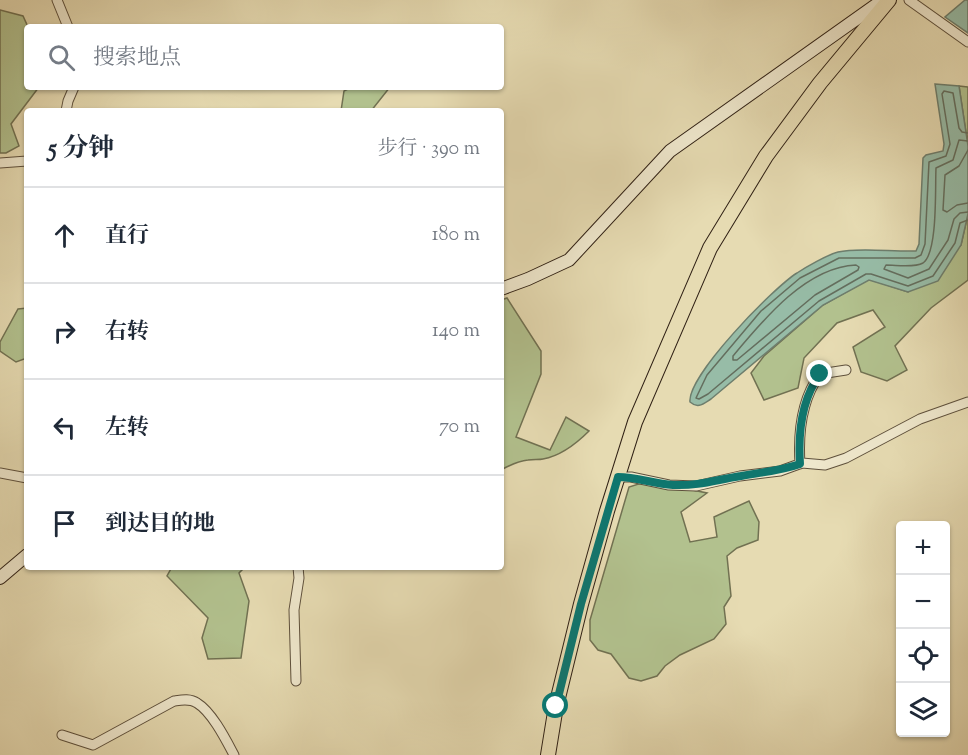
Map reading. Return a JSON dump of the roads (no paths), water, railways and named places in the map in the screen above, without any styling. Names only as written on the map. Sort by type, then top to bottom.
[{"type":"main road","points":[[548,755],[556,706],[581,604],[635,422],[710,248],[766,156],[820,83],[889,0]]},
{"type":"street","points":[[57,0],[67,24]]},
{"type":"street","points":[[504,288],[569,260],[670,151],[883,0]]},
{"type":"street","points":[[909,0],[968,42]]},
{"type":"street","points":[[67,108],[73,90]]},
{"type":"street","points":[[0,164],[24,161]]},
{"type":"street","points":[[800,464],[798,437],[810,392],[820,374],[846,370]]},
{"type":"street","points":[[618,477],[631,477],[669,485],[696,486],[740,476],[780,471],[800,464],[825,465],[846,458],[920,419],[968,402]]},
{"type":"street","points":[[0,473],[24,477]]},
{"type":"street","points":[[0,578],[24,558]]},
{"type":"street","points":[[296,681],[294,610],[298,570]]},
{"type":"street","points":[[62,735],[93,745],[174,701],[187,699],[197,702],[204,709],[234,755]]},
{"type":"water","points":[[968,0],[968,33],[945,17]]},
{"type":"water","points":[[935,84],[959,86],[968,146],[968,214],[961,245],[938,281],[908,292],[869,280],[823,305],[711,399],[698,405],[690,402],[693,390],[702,373],[733,333],[797,273],[838,252],[916,251],[919,244],[923,158],[926,155],[943,151],[944,144]]}]
